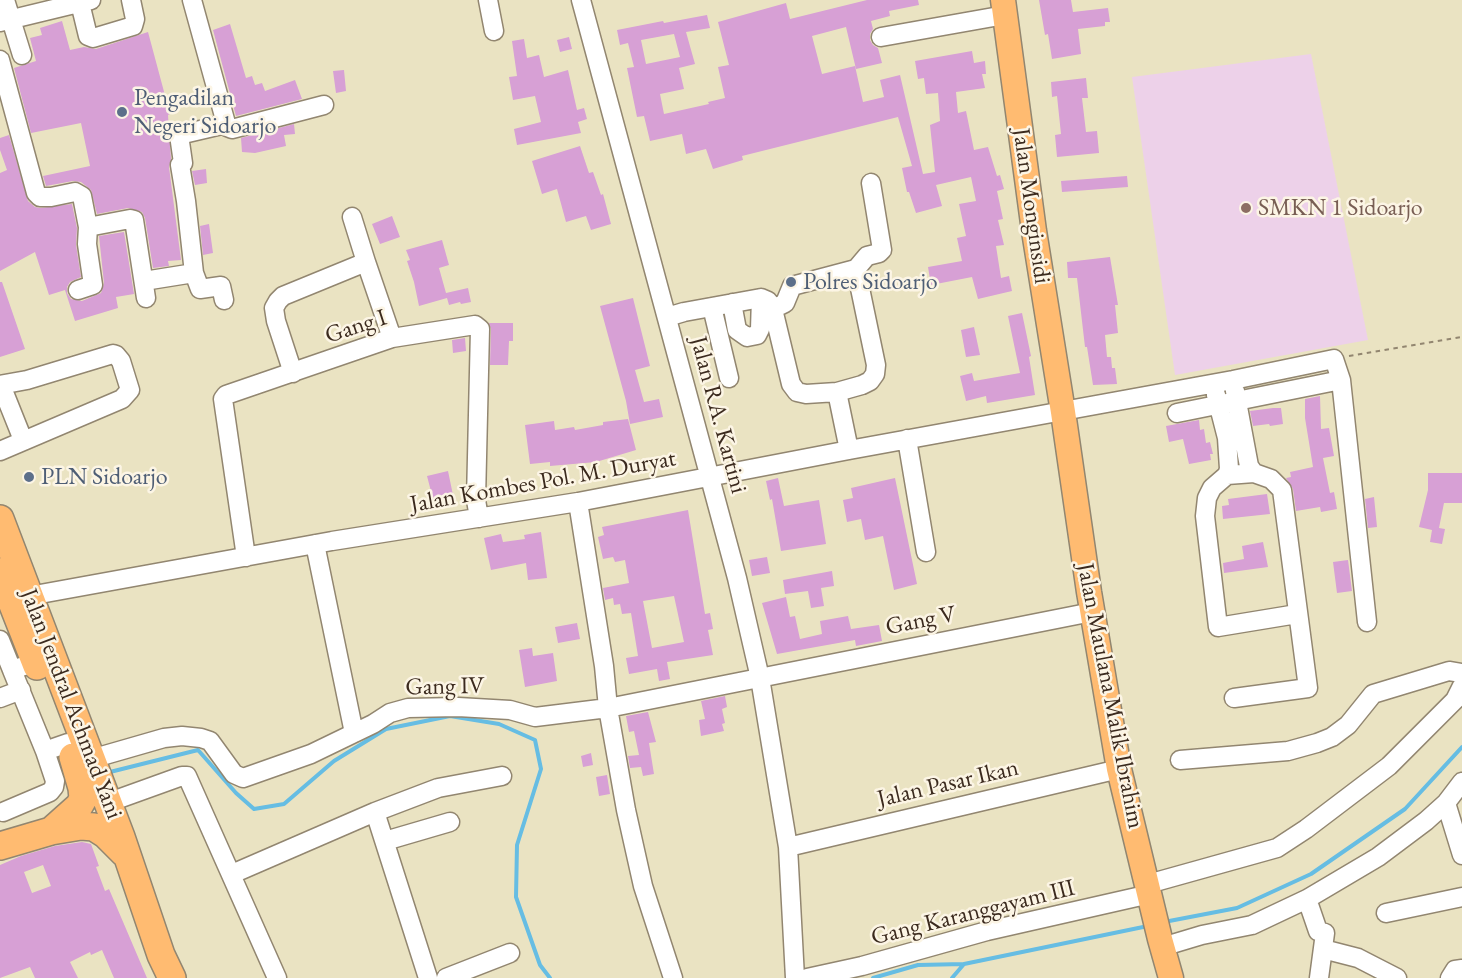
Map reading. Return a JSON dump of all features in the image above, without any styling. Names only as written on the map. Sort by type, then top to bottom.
[{"type":"highway","name":"Jalan Jendral Achmad Yani","points":[[0,519],[12,607],[24,666],[84,769],[82,799],[79,806],[61,823]]},
{"type":"highway","name":"Jalan Jendral Achmad Yani","points":[[0,572],[12,607],[84,769],[127,856],[161,955],[172,978]]},
{"type":"highway","points":[[0,846],[61,823],[94,826],[127,856]]},
{"type":"main road","name":"Jalan Monginsidi","points":[[1004,8],[1034,231],[1064,412]]},
{"type":"main road","name":"Jalan Maulana Malik Ibrahim","points":[[1064,412],[1092,612],[1119,768],[1171,978]]},
{"type":"street","points":[[5,0],[5,21],[22,55]]},
{"type":"street","points":[[5,21],[55,4],[85,1],[88,36],[93,38],[133,26],[135,19],[131,0]]},
{"type":"street","points":[[192,0],[227,127],[232,129],[324,105]]},
{"type":"street","points":[[488,0],[494,31]]},
{"type":"street","name":"Jalan RA. Kartini","points":[[581,0],[737,578],[759,678],[788,847],[795,978]]},
{"type":"street","points":[[881,37],[1004,8]]},
{"type":"street","points":[[0,60],[36,193],[40,197],[78,193],[82,196],[88,227],[87,244],[93,285],[78,290]]},
{"type":"street","points":[[197,285],[178,135],[226,124]]},
{"type":"street","points":[[667,317],[732,303],[785,303],[792,286],[856,269],[867,256],[882,250],[871,183]]},
{"type":"street","points":[[352,217],[392,338]]},
{"type":"street","points":[[88,227],[134,220],[145,289],[197,285],[221,286],[225,300]]},
{"type":"street","points":[[293,373],[276,321],[274,308],[278,301],[283,296],[366,262]]},
{"type":"street","points":[[767,304],[791,384],[797,392],[806,394],[837,392],[862,385],[870,381],[875,374],[876,365],[856,269]]},
{"type":"street","points":[[732,303],[737,330],[747,337],[757,335],[767,304]]},
{"type":"street","points":[[712,307],[729,378]]},
{"type":"street","name":"Gang I","points":[[246,557],[223,399],[226,395],[392,338],[476,325],[480,329],[476,500],[479,518]]},
{"type":"street","points":[[0,451],[126,397],[130,390],[121,361],[116,355],[112,354],[27,380],[1,385],[23,440]]},
{"type":"street","points":[[1334,359],[1341,380],[1367,622]]},
{"type":"street","name":"Jalan Kombes Pol. M. Duryat","points":[[12,607],[315,544],[578,502],[1064,412],[1334,359]]},
{"type":"street","points":[[1233,380],[1249,466],[1254,473]]},
{"type":"street","points":[[1177,413],[1341,380]]},
{"type":"street","points":[[1214,383],[1227,438],[1229,469],[1227,476]]},
{"type":"street","points":[[837,392],[849,450]]},
{"type":"street","points":[[906,440],[926,552]]},
{"type":"street","points":[[1234,698],[1308,688],[1282,490],[1271,480],[1254,473],[1227,476],[1212,488],[1207,498],[1205,516],[1218,627],[1297,614]]},
{"type":"street","points":[[578,502],[604,666],[608,708],[626,810],[643,886],[673,978]]},
{"type":"street","points":[[315,544],[354,733]]},
{"type":"street","name":"Gang V","points":[[759,678],[1092,612]]},
{"type":"street","points":[[0,640],[24,666],[21,690],[84,769]]},
{"type":"street","points":[[1180,759],[1288,750],[1317,743],[1332,737],[1348,725],[1373,694],[1449,671],[1462,673]]},
{"type":"street","name":"Gang IV","points":[[84,769],[164,738],[182,736],[210,741],[234,774],[243,777],[311,754],[390,713],[417,707],[510,710],[535,717],[608,708],[759,678]]},
{"type":"street","name":"Gang Karanggayam III","points":[[807,978],[1149,892],[1277,848],[1306,829],[1389,766],[1455,700],[1462,686]]},
{"type":"street","points":[[0,698],[21,690]]},
{"type":"street","name":"Jalan Pasar Ikan","points":[[788,847],[1119,768]]},
{"type":"street","points":[[3,812],[50,792],[55,781],[84,769],[187,776],[277,978]]},
{"type":"street","points":[[232,874],[375,812],[438,788],[502,776]]},
{"type":"street","points":[[1161,943],[1252,925],[1307,899],[1378,857],[1452,804],[1462,782]]},
{"type":"street","points":[[1452,804],[1462,855]]},
{"type":"street","points":[[375,812],[428,978]]},
{"type":"street","points":[[385,841],[450,822]]},
{"type":"street","points":[[1386,913],[1462,897]]},
{"type":"street","points":[[1307,899],[1318,931],[1325,933],[1319,978]]},
{"type":"street","points":[[1323,949],[1358,958],[1397,978]]},
{"type":"street","points":[[446,978],[510,953]]},
{"type":"street","points":[[1450,978],[1455,970],[1462,969]]},
{"type":"path","points":[[1334,359],[1462,337]]},
{"type":"shaded area","name":"SMKN 1 Sidoarjo","points":[[1311,54],[1368,340],[1175,375],[1132,77]]},
{"type":"building","points":[[867,0],[918,0],[919,5],[889,11],[890,16],[871,21],[873,29],[870,40],[878,48],[882,63],[856,69],[846,27],[812,36],[822,74],[855,66],[863,102],[884,97],[880,80],[900,75],[923,174],[935,172],[930,125],[940,121],[938,93],[926,94],[924,78],[918,79],[915,61],[972,51],[974,63],[985,61],[986,74],[982,74],[985,88],[956,92],[958,113],[966,111],[974,150],[988,147],[997,176],[1000,175],[1004,189],[997,191],[1003,219],[998,220],[1004,245],[996,246],[1001,278],[1009,276],[1012,291],[978,299],[972,277],[931,285],[928,267],[962,261],[957,238],[966,236],[959,204],[976,201],[971,177],[936,185],[942,206],[916,213],[909,192],[907,192],[902,168],[912,166],[898,117],[742,156],[743,160],[713,169],[706,149],[686,154],[682,134],[650,141],[644,116],[637,117],[627,68],[634,67],[628,43],[620,45],[617,30],[707,15],[710,28],[686,32],[695,64],[679,68],[684,89],[660,94],[664,114],[725,98],[718,67],[729,65],[718,22],[786,3],[790,19]],"holes":[[[674,34],[680,57],[646,64],[641,40]]]},
{"type":"building","points":[[1039,0],[1071,0],[1073,12],[1108,8],[1110,22],[1105,22],[1105,26],[1078,29],[1081,54],[1052,59]]},
{"type":"building","name":"Pengadilan Negeri Sidoarjo","points":[[62,21],[70,50],[84,47],[96,49],[148,32],[170,114],[168,115],[171,159],[169,167],[181,260],[168,261],[169,266],[153,268],[142,212],[128,208],[97,214],[91,190],[81,182],[73,181],[46,186],[43,176],[90,166],[81,123],[31,133],[14,68],[36,61],[30,38],[42,35],[40,28]]},
{"type":"building","points":[[230,24],[246,78],[252,76],[255,85],[262,83],[265,91],[295,80],[302,99],[236,116],[213,30]]},
{"type":"building","points":[[569,37],[572,49],[560,52],[557,40]]},
{"type":"building","points":[[524,39],[527,58],[539,55],[544,77],[568,70],[577,110],[584,108],[587,119],[578,122],[581,133],[517,145],[514,129],[541,122],[535,96],[513,100],[509,77],[517,76],[512,41]]},
{"type":"building","points":[[344,70],[346,91],[336,93],[333,71]]},
{"type":"building","points":[[1086,78],[1088,98],[1082,98],[1086,132],[1097,131],[1099,153],[1057,157],[1055,135],[1061,134],[1057,96],[1052,97],[1051,82]]},
{"type":"building","points":[[294,124],[295,134],[284,135],[286,146],[255,153],[242,152],[241,138]]},
{"type":"building","points":[[9,135],[28,201],[40,208],[72,204],[77,228],[76,245],[81,277],[70,282],[67,287],[67,293],[71,299],[82,301],[101,293],[104,283],[99,236],[124,232],[134,294],[116,297],[118,308],[75,321],[65,290],[49,295],[35,252],[0,271],[0,173],[7,170],[0,150],[0,138]]},
{"type":"building","points":[[580,146],[589,173],[593,172],[601,195],[603,194],[611,224],[591,230],[586,216],[566,222],[557,189],[542,194],[532,161]]},
{"type":"building","points":[[206,169],[207,183],[195,185],[192,171]]},
{"type":"building","points":[[1127,176],[1128,187],[1062,192],[1061,181]]},
{"type":"building","points":[[392,216],[400,237],[380,244],[372,224]]},
{"type":"building","points":[[209,224],[213,253],[203,255],[200,226]]},
{"type":"building","points":[[442,240],[449,265],[439,268],[446,293],[468,288],[471,302],[449,305],[447,298],[419,306],[406,250]]},
{"type":"building","points":[[1110,257],[1118,305],[1115,305],[1118,333],[1105,335],[1107,357],[1111,357],[1117,384],[1093,385],[1087,347],[1085,347],[1077,278],[1068,278],[1067,262]]},
{"type":"building","points":[[0,282],[2,282],[25,349],[0,357]]},
{"type":"building","points":[[633,298],[650,366],[635,370],[644,402],[659,399],[663,417],[630,424],[600,306]]},
{"type":"building","points":[[1022,313],[1031,356],[1029,357],[1035,395],[987,403],[986,396],[966,401],[960,376],[972,373],[974,381],[1020,373],[1008,316]]},
{"type":"building","points":[[489,323],[513,323],[513,341],[509,341],[508,365],[490,365],[491,329]]},
{"type":"building","points":[[974,327],[980,355],[966,357],[961,330]]},
{"type":"building","points":[[465,338],[466,351],[453,353],[452,340]]},
{"type":"building","points":[[1320,396],[1321,429],[1329,428],[1334,456],[1323,458],[1330,493],[1334,492],[1337,509],[1321,512],[1320,507],[1296,511],[1293,489],[1286,478],[1291,477],[1290,472],[1313,467],[1305,418],[1305,399]]},
{"type":"building","points":[[1281,408],[1283,424],[1253,426],[1250,411]]},
{"type":"building","points":[[628,419],[636,450],[596,462],[550,466],[550,462],[530,464],[525,425],[554,421],[555,430],[574,427],[575,430],[603,425],[603,422]]},
{"type":"building","points":[[1199,420],[1200,430],[1204,429],[1206,443],[1210,442],[1213,454],[1210,454],[1211,460],[1189,464],[1183,439],[1169,442],[1166,426]]},
{"type":"building","points":[[448,471],[453,495],[433,499],[427,476]]},
{"type":"building","points":[[1428,473],[1462,473],[1462,503],[1444,503],[1439,528],[1445,529],[1442,544],[1430,542],[1432,530],[1419,527],[1428,490]]},
{"type":"building","points":[[778,478],[784,506],[819,500],[826,544],[781,551],[772,499],[770,500],[766,481]]},
{"type":"building","points":[[895,478],[917,584],[894,590],[883,536],[865,540],[861,519],[847,522],[843,500],[853,498],[851,488]]},
{"type":"building","points":[[1267,494],[1270,514],[1223,519],[1222,506],[1229,505],[1228,499]]},
{"type":"building","points":[[1374,497],[1377,527],[1368,528],[1365,499]]},
{"type":"building","points":[[688,510],[705,614],[710,613],[713,629],[708,630],[713,655],[667,662],[670,679],[659,681],[657,669],[629,674],[626,658],[638,656],[631,613],[622,614],[620,604],[614,605],[613,598],[605,600],[603,588],[629,583],[625,560],[615,562],[613,557],[603,559],[598,537],[604,535],[602,527]],"holes":[[[674,596],[684,642],[652,648],[643,601]]]},
{"type":"building","points":[[541,532],[547,578],[528,580],[526,563],[491,570],[484,538],[501,534],[503,542],[525,539],[524,535]]},
{"type":"building","points":[[1263,542],[1268,567],[1224,573],[1223,563],[1244,559],[1242,546]]},
{"type":"building","points":[[767,557],[770,573],[752,576],[749,560]]},
{"type":"building","points":[[1348,560],[1352,591],[1337,593],[1333,562]]},
{"type":"building","points":[[832,571],[834,586],[821,588],[824,606],[811,608],[808,591],[785,594],[783,580]]},
{"type":"building","points":[[786,597],[790,617],[795,616],[800,639],[822,634],[820,621],[848,616],[851,629],[879,625],[882,641],[856,646],[855,640],[777,654],[762,603]]},
{"type":"building","points":[[577,623],[580,639],[558,643],[555,627]]},
{"type":"building","points":[[532,648],[533,656],[553,653],[557,681],[525,687],[519,650]]},
{"type":"building","points":[[725,696],[727,707],[722,709],[724,731],[701,736],[699,720],[705,719],[701,701]]},
{"type":"building","points":[[648,712],[656,742],[649,743],[654,774],[643,776],[641,767],[630,768],[628,756],[639,755],[634,731],[629,732],[626,716]]},
{"type":"building","points":[[591,753],[593,765],[583,767],[581,756]]},
{"type":"building","points":[[607,775],[610,794],[599,796],[596,777]]},
{"type":"building","points":[[82,842],[91,844],[105,891],[109,889],[147,978],[114,978],[102,950],[91,955],[90,952],[70,962],[78,978],[35,978],[30,967],[0,978],[0,865],[55,846]],"holes":[[[43,865],[51,886],[32,893],[24,872]]]},
{"type":"waterway","points":[[106,773],[198,750],[236,793],[254,809],[284,804],[334,761],[386,729],[450,716],[499,724],[535,740],[541,769],[517,845],[516,897],[540,965],[550,978]]},
{"type":"waterway","points":[[1164,922],[1237,908],[1311,874],[1405,809],[1462,747]]},
{"type":"waterway","points":[[952,978],[964,964],[1148,926]]},
{"type":"waterway","points":[[873,978],[918,965],[964,964]]},
{"type":"place","name":"Pengadilan Negeri Sidoarjo","points":[[122,112]]},
{"type":"place","name":"SMKN 1 Sidoarjo","points":[[1246,208]]},
{"type":"place","name":"Polres Sidoarjo","points":[[791,282]]},
{"type":"place","name":"PLN Sidoarjo","points":[[29,477]]}]
